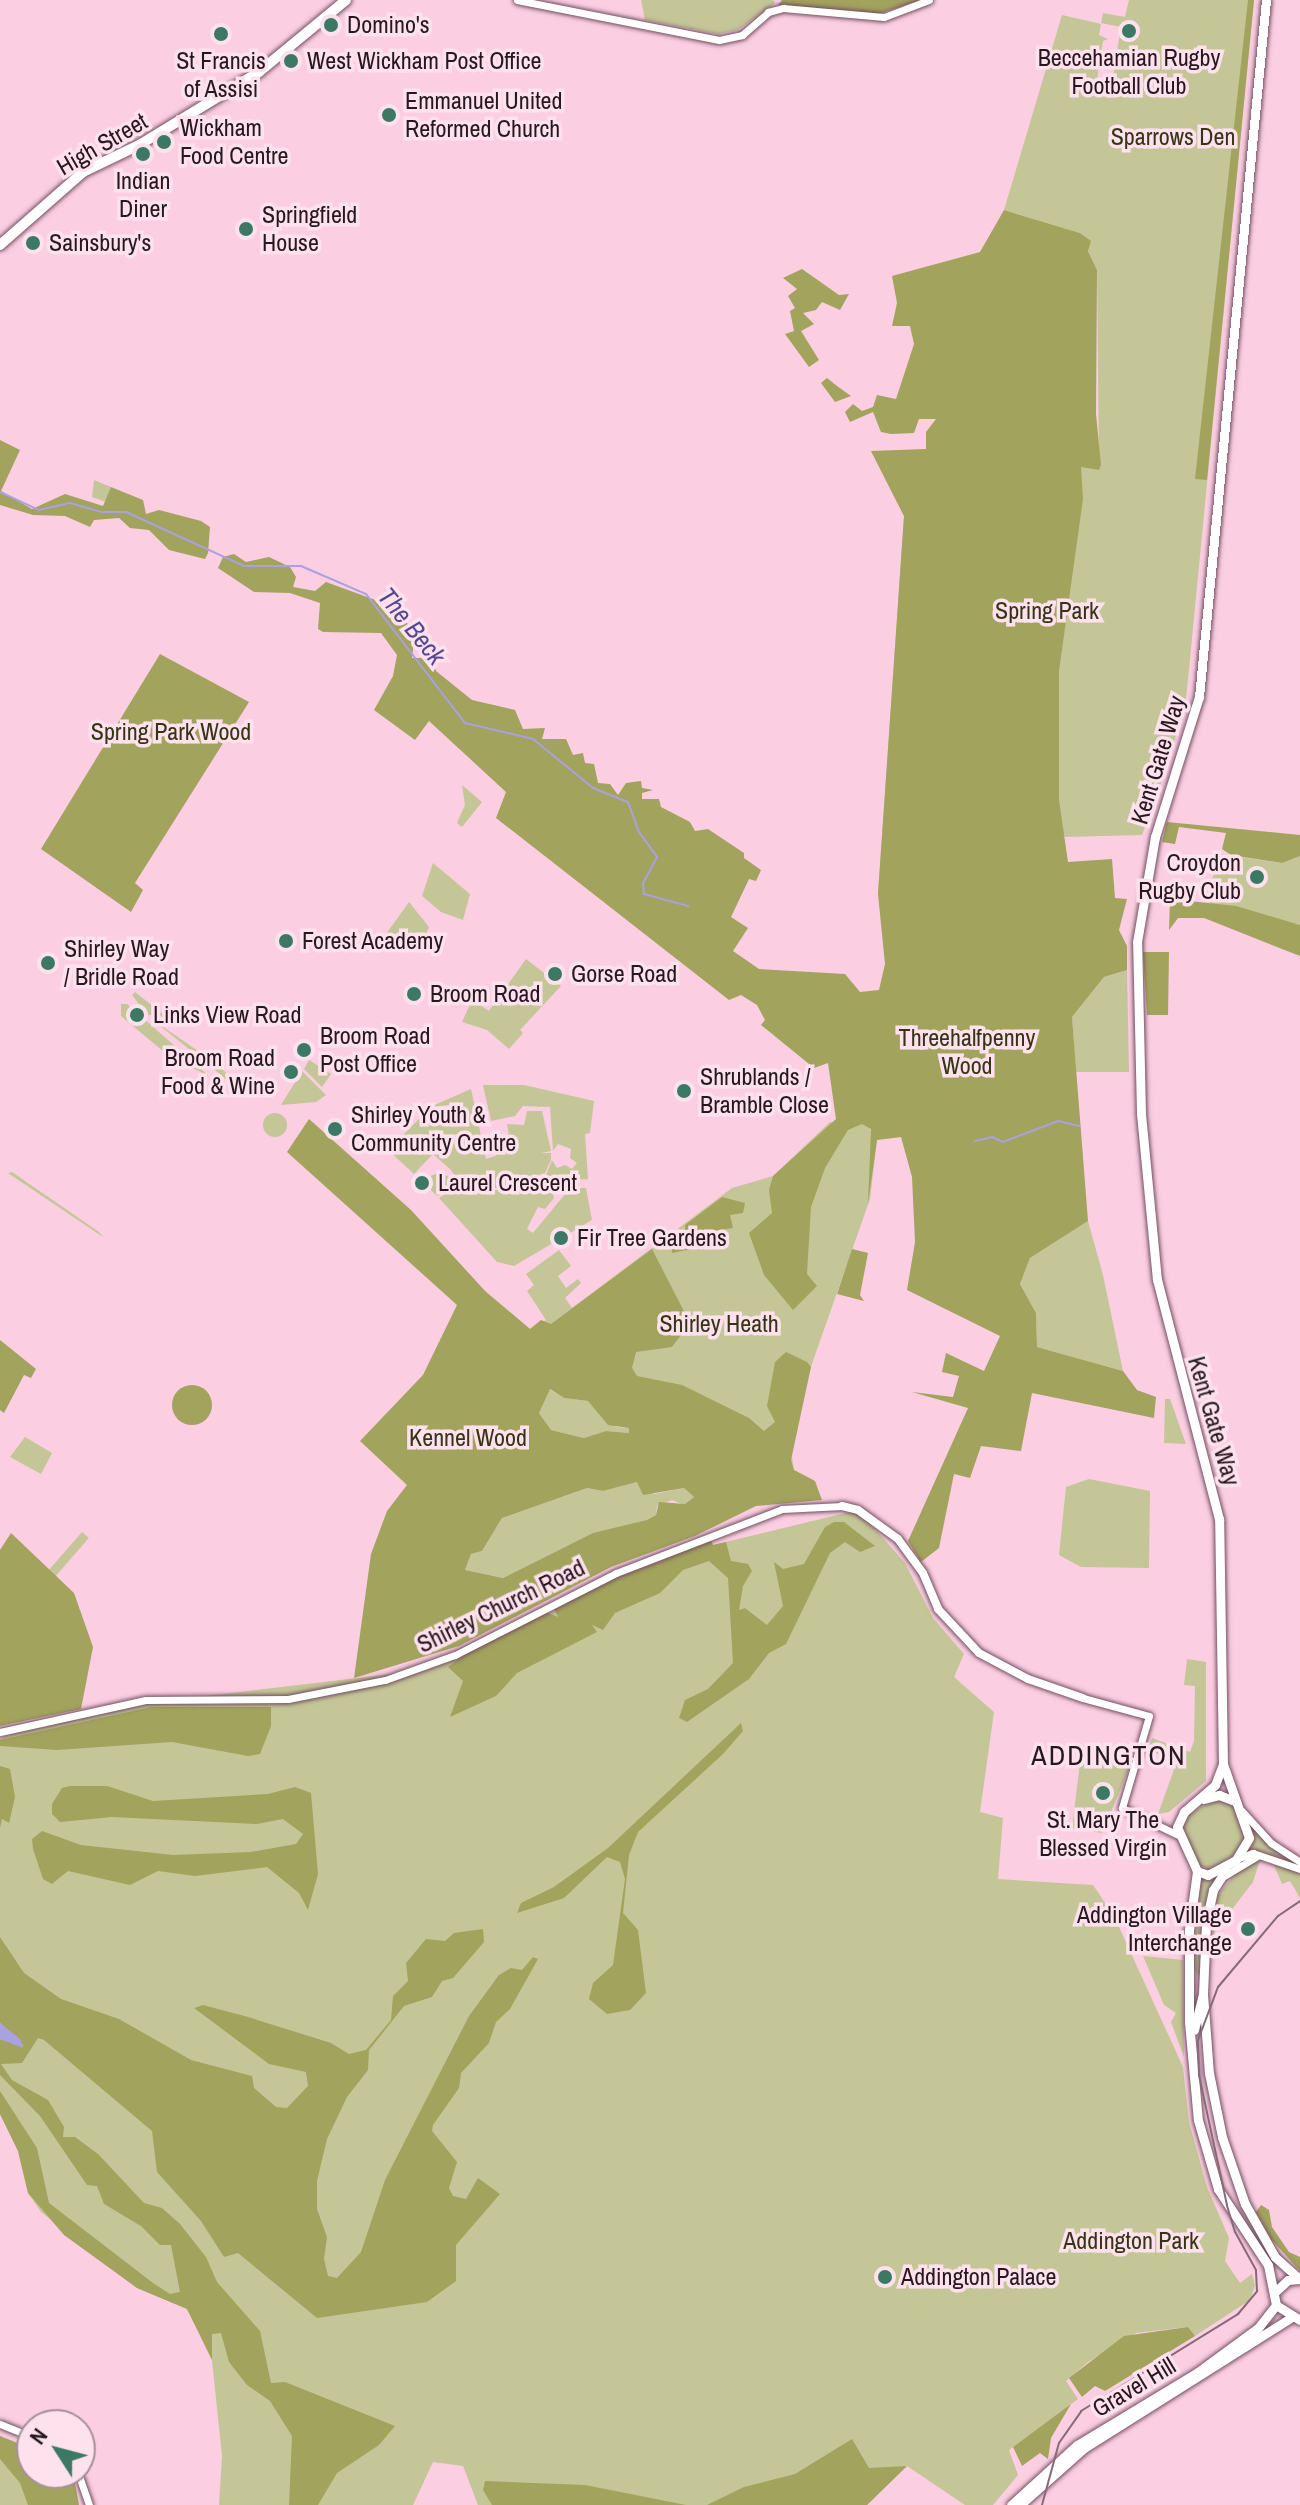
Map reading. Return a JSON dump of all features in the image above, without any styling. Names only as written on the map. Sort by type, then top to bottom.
[{"type":"highway","name":"High Street","points":[[0,245],[80,174],[259,72],[346,0]]},
{"type":"main road","name":"Kent Gate Way","points":[[1238,1805],[1223,1764],[1219,1519],[1157,1280],[1141,1113],[1137,942],[1153,844],[1199,697],[1266,0]]},
{"type":"main road","points":[[842,1506],[858,1510],[898,1539],[923,1573],[938,1609],[979,1653],[1028,1679],[1083,1698]]},
{"type":"main road","points":[[1223,1764],[1220,1779],[1184,1812],[1180,1837],[1197,1871],[1189,1930],[1189,2041],[1198,2120],[1215,2181],[1263,2254],[1276,2291],[1276,2305],[1296,2318]]},
{"type":"main road","points":[[1197,1802],[1219,1795],[1238,1805],[1249,1838],[1219,1881],[1206,1923],[1203,1994],[1209,2073],[1228,2159],[1267,2245],[1299,2278],[1276,2291]]},
{"type":"main road","points":[[1197,1871],[1208,1875],[1232,1864]]},
{"type":"main road","points":[[1189,2041],[1203,1994]]},
{"type":"main road","name":"Gravel Hill","points":[[1011,2505],[1077,2445],[1198,2372],[1258,2328],[1276,2305]]},
{"type":"main road","name":"Gravel Hill","points":[[1020,2505],[1084,2448],[1296,2318]]},
{"type":"street","points":[[517,0],[714,39],[738,37],[783,8],[884,17],[929,0]]},
{"type":"street","name":"Shirley Church Road","points":[[0,1732],[146,1700],[288,1699],[385,1680],[455,1655],[616,1573],[775,1514],[796,1508],[842,1506]]},
{"type":"street","points":[[1083,1698],[1148,1715],[1148,1728],[1122,1808],[1159,1822],[1180,1837]]},
{"type":"street","points":[[1238,1805],[1271,1843],[1300,1862]]},
{"type":"street","points":[[1159,1822],[1184,1812]]},
{"type":"street","points":[[1232,1864],[1246,1854],[1259,1855],[1300,1869]]},
{"type":"street","points":[[1219,1881],[1234,1867],[1259,1855]]},
{"type":"green space","points":[[641,0],[773,0],[775,3],[738,30],[718,34],[645,20]]},
{"type":"green space","points":[[782,0],[921,0],[878,14],[778,5]]},
{"type":"green space","name":"Spring Park","points":[[1129,0],[1254,0],[1186,700],[1168,764],[1142,835],[1063,837],[1068,862],[878,894],[904,516],[871,451],[991,454],[980,252],[1001,220],[1085,467],[1099,470],[1097,270],[1080,233],[1004,210],[1062,15],[1101,24],[1099,35],[1108,39],[1103,41],[1095,92],[1110,95],[1121,27],[1101,23],[1103,13],[1125,17]]},
{"type":"green space","points":[[1248,0],[1254,0],[1207,480],[1195,479]]},
{"type":"green space","name":"Threehalfpenny Wood","points":[[1004,210],[1080,233],[1091,241],[1088,251],[1097,270],[1096,414],[1101,465],[1099,470],[1081,467],[1083,499],[1059,671],[1059,800],[1068,862],[1112,859],[1115,898],[1127,899],[1119,930],[1127,946],[1127,970],[1104,977],[1072,1017],[1088,1221],[1030,1258],[1020,1284],[1036,1313],[1037,1347],[1123,1371],[1137,1390],[1156,1397],[1154,1418],[1032,1393],[1021,1451],[981,1446],[970,1478],[954,1474],[939,1548],[921,1562],[908,1541],[968,1408],[912,1392],[953,1397],[959,1376],[942,1372],[946,1353],[984,1371],[1000,1336],[907,1290],[915,1242],[912,1177],[901,1137],[877,1140],[868,1204],[871,1129],[862,1124],[848,1130],[825,1168],[811,1207],[807,1274],[817,1286],[793,1310],[764,1275],[749,1233],[772,1213],[769,1190],[773,1176],[836,1119],[828,1063],[814,1068],[761,1025],[765,1020],[757,1005],[741,995],[729,1000],[496,818],[506,792],[429,721],[415,740],[374,710],[393,676],[397,655],[381,633],[323,632],[318,629],[320,603],[290,593],[254,592],[218,568],[223,557],[234,554],[246,562],[269,557],[290,567],[296,577],[293,587],[315,591],[326,582],[389,605],[396,623],[407,623],[415,633],[412,658],[432,658],[436,671],[472,700],[515,710],[523,729],[545,728],[542,739],[566,739],[573,755],[583,753],[585,763],[594,764],[598,783],[610,784],[618,795],[626,783],[641,781],[642,788],[653,790],[642,793],[642,799],[659,799],[661,807],[690,822],[695,831],[708,829],[744,853],[744,858],[761,870],[756,881],[749,879],[731,917],[748,928],[733,951],[759,969],[845,974],[860,992],[879,990],[885,964],[878,894],[904,516],[871,451],[926,449],[926,432],[936,419],[919,419],[914,433],[891,434],[881,432],[873,412],[850,422],[845,412],[853,404],[862,411],[873,407],[877,395],[896,399],[914,344],[910,326],[892,326],[897,303],[892,276],[980,252]]},
{"type":"green space","points":[[802,269],[839,295],[849,294],[840,310],[822,302],[816,310],[803,313],[814,324],[801,331],[819,360],[809,367],[785,334],[794,331],[790,311],[795,308],[788,296],[797,289],[783,278]]},
{"type":"green space","points":[[827,378],[851,396],[835,402],[821,383]]},
{"type":"green space","points":[[0,440],[20,450],[1,491],[32,509],[65,494],[103,506],[111,487],[143,500],[146,514],[159,510],[201,521],[210,527],[205,559],[169,550],[149,530],[130,528],[119,518],[94,520],[90,527],[65,516],[33,515],[0,505]]},
{"type":"green space","points":[[94,480],[111,487],[109,503],[92,497]]},
{"type":"green space","name":"Spring Park Wood","points":[[160,654],[249,702],[135,883],[143,890],[131,912],[41,849]]},
{"type":"green space","points":[[462,785],[482,802],[462,827],[457,823],[465,805]]},
{"type":"green space","points":[[1167,822],[1300,835],[1300,856],[1282,863],[1231,855],[1222,849],[1226,833],[1179,827],[1175,844],[1162,842]]},
{"type":"green space","name":"Croydon Rugby Club","points":[[1221,854],[1281,863],[1300,856],[1300,925],[1204,902]]},
{"type":"green space","points":[[433,863],[470,894],[463,920],[441,912],[422,896]]},
{"type":"green space","points":[[1170,899],[1236,906],[1300,925],[1300,956],[1204,918],[1178,918],[1169,930]]},
{"type":"green space","points":[[409,902],[429,927],[419,952],[386,934]]},
{"type":"green space","points":[[1143,952],[1169,952],[1168,1015],[1147,1015]]},
{"type":"green space","points":[[526,959],[561,986],[520,1030],[523,1033],[509,1049],[487,1030],[462,1022],[472,1000],[489,1011]]},
{"type":"green space","points":[[1127,970],[1129,1072],[1076,1072],[1072,1017],[1104,977]]},
{"type":"green space","points":[[135,992],[176,1024],[159,1015],[147,1015],[132,995]]},
{"type":"green space","points":[[121,1004],[127,1004],[209,1076],[170,1057],[121,1016]]},
{"type":"green space","points":[[153,1020],[217,1064],[245,1092],[242,1092]]},
{"type":"green space","points":[[309,1060],[331,1074],[322,1087],[304,1069]]},
{"type":"green space","points":[[302,1071],[326,1095],[316,1102],[281,1105]]},
{"type":"green space","points":[[483,1085],[524,1085],[594,1101],[590,1133],[585,1134],[588,1179],[557,1181],[551,1187],[554,1198],[545,1209],[538,1207],[527,1229],[533,1233],[570,1188],[586,1188],[592,1220],[514,1266],[497,1262],[439,1198],[451,1190],[524,1190],[532,1179],[546,1175],[552,1160],[557,1168],[565,1165],[572,1169],[577,1163],[570,1158],[571,1149],[558,1144],[553,1151],[550,1107],[523,1106],[515,1116],[491,1121]]},
{"type":"green space","points":[[471,1089],[486,1159],[496,1156],[494,1146],[510,1142],[507,1124],[524,1125],[527,1111],[542,1111],[551,1151],[541,1153],[551,1153],[551,1160],[545,1173],[531,1177],[525,1188],[450,1188],[437,1196],[420,1179],[440,1173],[458,1181],[451,1170],[433,1154],[414,1174],[388,1150],[426,1112],[439,1111],[454,1123],[453,1108],[458,1104],[430,1107]]},
{"type":"green space","points":[[275,1113],[286,1120],[287,1125],[280,1136],[275,1137],[264,1130],[263,1125],[270,1114]]},
{"type":"green space","name":"Kennel Wood","points":[[309,1119],[411,1210],[486,1292],[530,1329],[541,1320],[551,1324],[652,1249],[690,1323],[672,1347],[636,1352],[632,1368],[637,1376],[682,1385],[749,1418],[764,1431],[775,1422],[767,1406],[775,1362],[786,1352],[807,1362],[811,1367],[791,1460],[794,1470],[815,1481],[822,1500],[756,1506],[695,1536],[611,1567],[459,1646],[354,1678],[371,1554],[387,1511],[407,1485],[360,1441],[423,1375],[457,1305],[287,1152]],"holes":[[[550,1389],[564,1398],[588,1401],[608,1425],[629,1428],[629,1433],[606,1431],[584,1438],[551,1430],[539,1413]],[[637,1482],[643,1495],[684,1488],[694,1497],[685,1504],[659,1502],[656,1515],[647,1520],[593,1533],[503,1578],[465,1570],[471,1554],[482,1551],[502,1518],[587,1488],[603,1491]]]},
{"type":"green space","name":"Shirley Heath","points":[[830,1122],[867,1124],[877,1140],[870,1199],[808,1375],[791,1450],[794,1470],[815,1481],[565,1383],[483,1289],[530,1329],[546,1320],[527,1291],[534,1285],[526,1274],[559,1250],[571,1266],[558,1276],[566,1288],[578,1279],[581,1283],[565,1298],[572,1308],[732,1188],[773,1176]]},
{"type":"green space","points":[[12,1172],[99,1232],[103,1237],[8,1173]]},
{"type":"green space","points":[[722,1197],[745,1203],[743,1213],[730,1215],[733,1228],[707,1232],[692,1249],[672,1253],[671,1242],[685,1232],[685,1225]]},
{"type":"green space","points":[[1088,1221],[1123,1371],[1037,1347],[1036,1313],[1020,1284],[1030,1258]]},
{"type":"green space","points":[[852,1249],[868,1253],[860,1295],[864,1301],[837,1294]]},
{"type":"green space","points":[[0,1340],[36,1369],[31,1378],[24,1375],[4,1413],[0,1410]]},
{"type":"green space","points":[[192,1385],[206,1391],[212,1405],[206,1419],[192,1425],[178,1419],[172,1405],[178,1391]]},
{"type":"green space","points":[[549,1389],[564,1398],[588,1401],[616,1427],[629,1428],[629,1433],[606,1431],[584,1438],[551,1430],[539,1413]]},
{"type":"green space","points":[[1165,1399],[1170,1399],[1186,1444],[1164,1443]]},
{"type":"green space","points":[[25,1437],[52,1453],[41,1474],[10,1457]]},
{"type":"green space","points":[[1089,1479],[1150,1491],[1149,1568],[1081,1567],[1059,1555],[1066,1487]]},
{"type":"green space","points":[[637,1482],[654,1494],[684,1488],[694,1497],[684,1505],[672,1500],[657,1506],[656,1515],[647,1520],[567,1546],[503,1578],[465,1570],[471,1554],[482,1551],[502,1518],[587,1488],[603,1491]]},
{"type":"green space","name":"Addington Park","points":[[858,1510],[905,1563],[933,1618],[964,1654],[954,1677],[994,1712],[980,1812],[1003,1818],[998,1879],[1093,1885],[1114,1916],[1183,2067],[1189,2122],[1207,2187],[1229,2238],[1225,2261],[1240,2283],[1252,2274],[1255,2285],[1250,2300],[1195,2336],[1187,2327],[1136,2333],[1088,2362],[1066,2381],[1078,2399],[1009,2450],[1018,2475],[993,2505],[965,2505],[907,2466],[867,2505],[478,2505],[463,2466],[433,2462],[413,2505],[219,2505],[222,2456],[212,2360],[187,2309],[137,2288],[41,2212],[28,2193],[18,2151],[0,2114],[0,2045],[24,2060],[0,1968],[0,1738],[103,1708],[408,1672],[713,1545]]},
{"type":"green space","points":[[834,1522],[844,1522],[875,1546],[860,1552],[845,1542],[830,1553],[786,1644],[769,1653],[749,1679],[687,1722],[679,1718],[685,1700],[708,1689],[733,1663],[728,1578],[709,1561],[683,1570],[660,1593],[615,1613],[603,1630],[592,1625],[597,1632],[517,1673],[496,1696],[450,1717],[463,1681],[448,1667],[464,1655],[546,1612],[558,1617],[553,1607],[628,1571],[711,1540],[713,1545],[726,1542],[731,1561],[748,1564],[752,1571],[743,1586],[739,1610],[745,1608],[767,1625],[783,1606],[774,1562],[783,1569],[804,1564],[825,1527]]},
{"type":"green space","points":[[82,1532],[89,1538],[55,1576],[49,1570]]},
{"type":"green space","points":[[11,1533],[74,1593],[93,1647],[81,1709],[0,1726],[0,1550]]},
{"type":"green space","points":[[1187,1659],[1206,1662],[1206,1781],[1169,1812],[1158,1814],[1177,1761],[1148,1750],[1152,1738],[1190,1752],[1194,1741],[1195,1686],[1184,1685]]},
{"type":"green space","points":[[151,1707],[271,1707],[271,1726],[260,1754],[248,1756],[172,1742],[57,1750],[0,1746],[0,1740]]},
{"type":"green space","points":[[741,1723],[743,1731],[723,1754],[638,1832],[629,1855],[623,1913],[638,1930],[646,1993],[630,2010],[607,2014],[589,1999],[593,1983],[613,1965],[625,1879],[620,1862],[607,1857],[564,1898],[517,1913],[521,1903],[554,1887],[608,1848]]},
{"type":"green space","points":[[1082,1746],[1133,1760],[1102,1833],[1072,1828]]},
{"type":"green space","points":[[0,1766],[10,1769],[15,1797],[9,1823],[2,1819],[0,1828]]},
{"type":"green space","points":[[107,1786],[153,1801],[268,1794],[295,1787],[311,1793],[318,1874],[308,1910],[299,1893],[267,1867],[195,1876],[158,1871],[130,1885],[68,1871],[52,1884],[43,1879],[33,1849],[32,1839],[42,1831],[81,1845],[173,1855],[251,1852],[296,1844],[303,1834],[283,1819],[257,1824],[112,1817],[60,1822],[52,1814],[52,1804],[62,1788]]},
{"type":"green space","points":[[1215,1798],[1233,1806],[1248,1832],[1240,1852],[1209,1870],[1197,1864],[1183,1827],[1190,1814]]},
{"type":"green space","points":[[1250,1823],[1265,1842],[1300,1866],[1249,1849]]},
{"type":"green space","points":[[1260,1860],[1253,1882],[1213,1934],[1216,1957],[1211,1947],[1217,1896],[1245,1863]]},
{"type":"green space","points":[[1274,1865],[1300,1872],[1300,1898],[1290,1881],[1282,1884]]},
{"type":"green space","points":[[1201,1875],[1218,1875],[1204,1907],[1200,1978],[1193,1967]]},
{"type":"green space","points":[[483,1929],[484,1942],[453,1978],[442,1981],[432,1997],[404,2006],[369,2050],[368,2070],[347,2097],[327,2139],[317,2181],[317,2209],[327,2237],[324,2259],[328,2276],[337,2278],[361,2252],[385,2180],[469,2016],[499,1975],[511,1968],[522,1970],[533,1957],[538,1959],[510,2009],[496,2022],[489,2043],[461,2073],[459,2088],[433,2125],[432,2131],[457,2162],[449,2188],[453,2196],[466,2199],[478,2178],[500,2194],[456,2245],[456,2281],[427,2302],[317,2318],[238,2253],[224,2257],[201,2221],[157,2172],[152,2131],[44,2040],[38,2038],[22,2063],[1,2064],[12,2080],[48,2100],[64,2127],[63,2137],[75,2137],[98,2154],[144,2203],[162,2208],[180,2224],[206,2257],[217,2282],[260,2331],[271,2383],[285,2382],[395,2426],[379,2445],[337,2473],[318,2505],[289,2505],[292,2436],[270,2401],[247,2385],[229,2362],[221,2333],[212,2334],[212,2360],[187,2309],[137,2288],[64,2235],[28,2193],[18,2151],[0,2114],[0,2091],[37,2148],[49,2203],[153,2283],[170,2294],[180,2292],[171,2245],[160,2245],[141,2226],[104,2204],[97,2186],[87,2185],[40,2116],[0,2075],[0,2039],[24,2046],[0,2023],[0,1937],[24,1973],[61,1999],[119,2019],[191,2060],[252,2076],[254,2088],[276,2107],[287,2108],[308,2086],[306,2072],[269,2064],[194,2008],[203,2005],[248,2017],[331,2043],[349,2054],[366,2050],[391,2020],[393,1996],[408,1981],[406,1963],[426,1939],[445,1941],[454,1933]]},
{"type":"green space","points":[[1143,1956],[1183,1960],[1184,2057],[1171,2022],[1176,2013],[1164,2005]]},
{"type":"green space","points":[[1261,2205],[1269,2210],[1272,2227],[1289,2252],[1300,2257],[1300,2271],[1271,2239],[1256,2212]]},
{"type":"green space","points":[[1188,2327],[1195,2336],[1105,2391],[1095,2386],[1082,2397],[1069,2378],[1124,2336]]},
{"type":"green space","points":[[1071,2404],[1051,2438],[1048,2459],[1040,2453],[1022,2466],[1013,2447]]},
{"type":"green space","points":[[0,2436],[16,2442],[16,2489],[76,2489],[79,2505],[0,2505]]},
{"type":"green space","points":[[0,2436],[16,2442],[16,2478],[0,2459]]},
{"type":"green space","points":[[852,2439],[869,2468],[907,2466],[867,2505],[707,2505],[744,2487],[795,2474]]},
{"type":"green space","points":[[485,2481],[585,2485],[686,2505],[492,2505],[483,2490]]},
{"type":"green space","points":[[22,2489],[76,2489],[79,2505],[28,2505]]},
{"type":"shaded area","points":[[0,2023],[20,2039],[23,2048],[0,2039]]},
{"type":"waterway","name":"The Beck","points":[[0,492],[39,510],[70,503],[102,512],[126,512],[244,566],[301,566],[366,594],[465,723],[533,739],[593,788],[628,802],[639,832],[657,857],[643,883],[644,894],[688,906]]},
{"type":"waterway","points":[[975,1141],[992,1137],[1003,1142],[1058,1121],[1079,1126]]},
{"type":"tram line","points":[[1042,2505],[1059,2443],[1081,2411],[1238,2314],[1257,2291],[1256,2270],[1235,2232],[1227,2205],[1199,2075],[1198,2040],[1218,1987],[1278,1916],[1300,1901]]},
{"type":"place","name":"Domino's","points":[[331,25]]},
{"type":"place","name":"Beccehamian Rugby Football Club","points":[[1129,31]]},
{"type":"place","name":"St Francis of Assisi","points":[[221,34]]},
{"type":"place","name":"West Wickham Post Office","points":[[291,61]]},
{"type":"place","name":"Emmanuel United Reformed Church","points":[[389,115]]},
{"type":"place","name":"Wickham Food Centre","points":[[164,142]]},
{"type":"place","name":"Indian Diner","points":[[143,154]]},
{"type":"place","name":"Springfield House","points":[[246,229]]},
{"type":"place","name":"Sainsbury's","points":[[33,243]]},
{"type":"place","name":"Croydon Rugby Club","points":[[1257,877]]},
{"type":"place","name":"Forest Academy","points":[[286,941]]},
{"type":"place","name":"Shirley Way / Bridle Road","points":[[48,963]]},
{"type":"place","name":"Gorse Road","points":[[555,974]]},
{"type":"place","name":"Broom Road","points":[[414,994]]},
{"type":"place","name":"Links View Road","points":[[137,1015]]},
{"type":"place","name":"Broom Road Post Office","points":[[304,1050]]},
{"type":"place","name":"Broom Road Food & Wine","points":[[291,1072]]},
{"type":"place","name":"Shrublands / Bramble Close","points":[[684,1091]]},
{"type":"place","name":"Shirley Youth & Community Centre","points":[[335,1129]]},
{"type":"place","name":"Laurel Crescent","points":[[422,1183]]},
{"type":"place","name":"Fir Tree Gardens","points":[[561,1238]]},
{"type":"place","name":"St. Mary The Blessed Virgin","points":[[1103,1793]]},
{"type":"place","name":"Addington Village Interchange","points":[[1248,1929]]},
{"type":"place","name":"Addington Palace","points":[[885,2277]]},
{"type":"district","name":"ADDINGTON","points":[[1109,1755]]},
{"type":"park label","name":"Sparrows Den","points":[[1173,137]]}]
